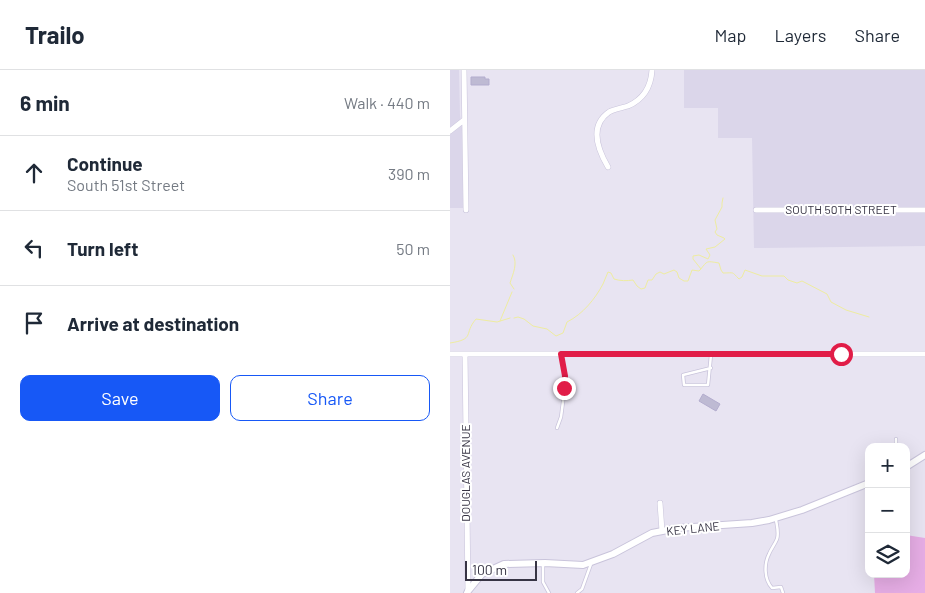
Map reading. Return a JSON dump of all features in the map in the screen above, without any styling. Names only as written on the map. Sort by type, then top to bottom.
[{"type":"street","points":[[464,70],[466,210]]},
{"type":"street","points":[[608,167],[601,156],[598,145],[596,132],[600,122],[610,112],[635,102],[643,96],[648,90],[652,70]]},
{"type":"street","points":[[450,131],[464,120]]},
{"type":"street","name":"SOUTH 50TH STREET","points":[[756,210],[925,210]]},
{"type":"street","points":[[450,354],[925,354]]},
{"type":"street","name":"DOUGLAS AVENUE","points":[[465,354],[468,592]]},
{"type":"street","points":[[910,464],[925,455]]},
{"type":"street","name":"KEY LANE","points":[[468,592],[482,574],[504,564],[583,564],[613,554],[652,533],[678,528],[752,523],[775,518],[802,510],[865,485]]},
{"type":"street","points":[[660,503],[662,532]]},
{"type":"lane","points":[[557,428],[561,417],[566,379],[561,354]]},
{"type":"lane","points":[[710,368],[683,375],[684,385],[708,385],[710,368],[711,354]]},
{"type":"lane","points":[[775,518],[778,531],[777,539],[766,562],[766,578],[772,588],[781,588],[783,593]]},
{"type":"lane","points":[[577,593],[582,589],[593,561]]},
{"type":"lane","points":[[543,563],[542,582],[549,593]]},
{"type":"shaded area","points":[[450,70],[459,70],[463,208],[450,208]]},
{"type":"shaded area","points":[[684,70],[925,70],[925,246],[754,248],[752,138],[718,138],[718,108],[684,108]]},
{"type":"shaded area","points":[[910,536],[925,538],[925,593],[875,593],[874,578],[910,578]]},
{"type":"building","points":[[471,77],[485,77],[485,79],[489,79],[489,85],[471,85]]},
{"type":"building","points":[[703,394],[720,404],[716,411],[699,401]]},
{"type":"waterway","points":[[514,318],[524,319],[533,326],[547,329],[556,336],[563,333],[567,322],[578,315],[592,301],[608,272],[611,273],[614,279],[633,280],[641,289],[645,288],[648,280],[652,280],[660,272],[664,274],[674,270],[679,278],[688,281],[692,270],[699,271],[701,269],[693,259],[693,256],[699,255],[708,259],[710,255],[706,249],[715,247],[725,239],[715,232],[717,229],[715,220],[722,207],[723,198]]},
{"type":"waterway","points":[[513,255],[515,265],[510,283],[514,289]]},
{"type":"waterway","points":[[700,270],[706,263],[712,262],[719,263],[723,273],[733,273],[739,279],[745,270],[762,276],[784,276],[788,280],[797,283],[802,281],[827,294],[831,302],[846,310],[869,317]]},
{"type":"waterway","points":[[500,321],[512,292]]},
{"type":"waterway","points":[[450,343],[466,338],[476,319],[497,322],[510,318]]},
{"type":"route","points":[[564,388],[565,376],[561,354],[841,354]]}]
